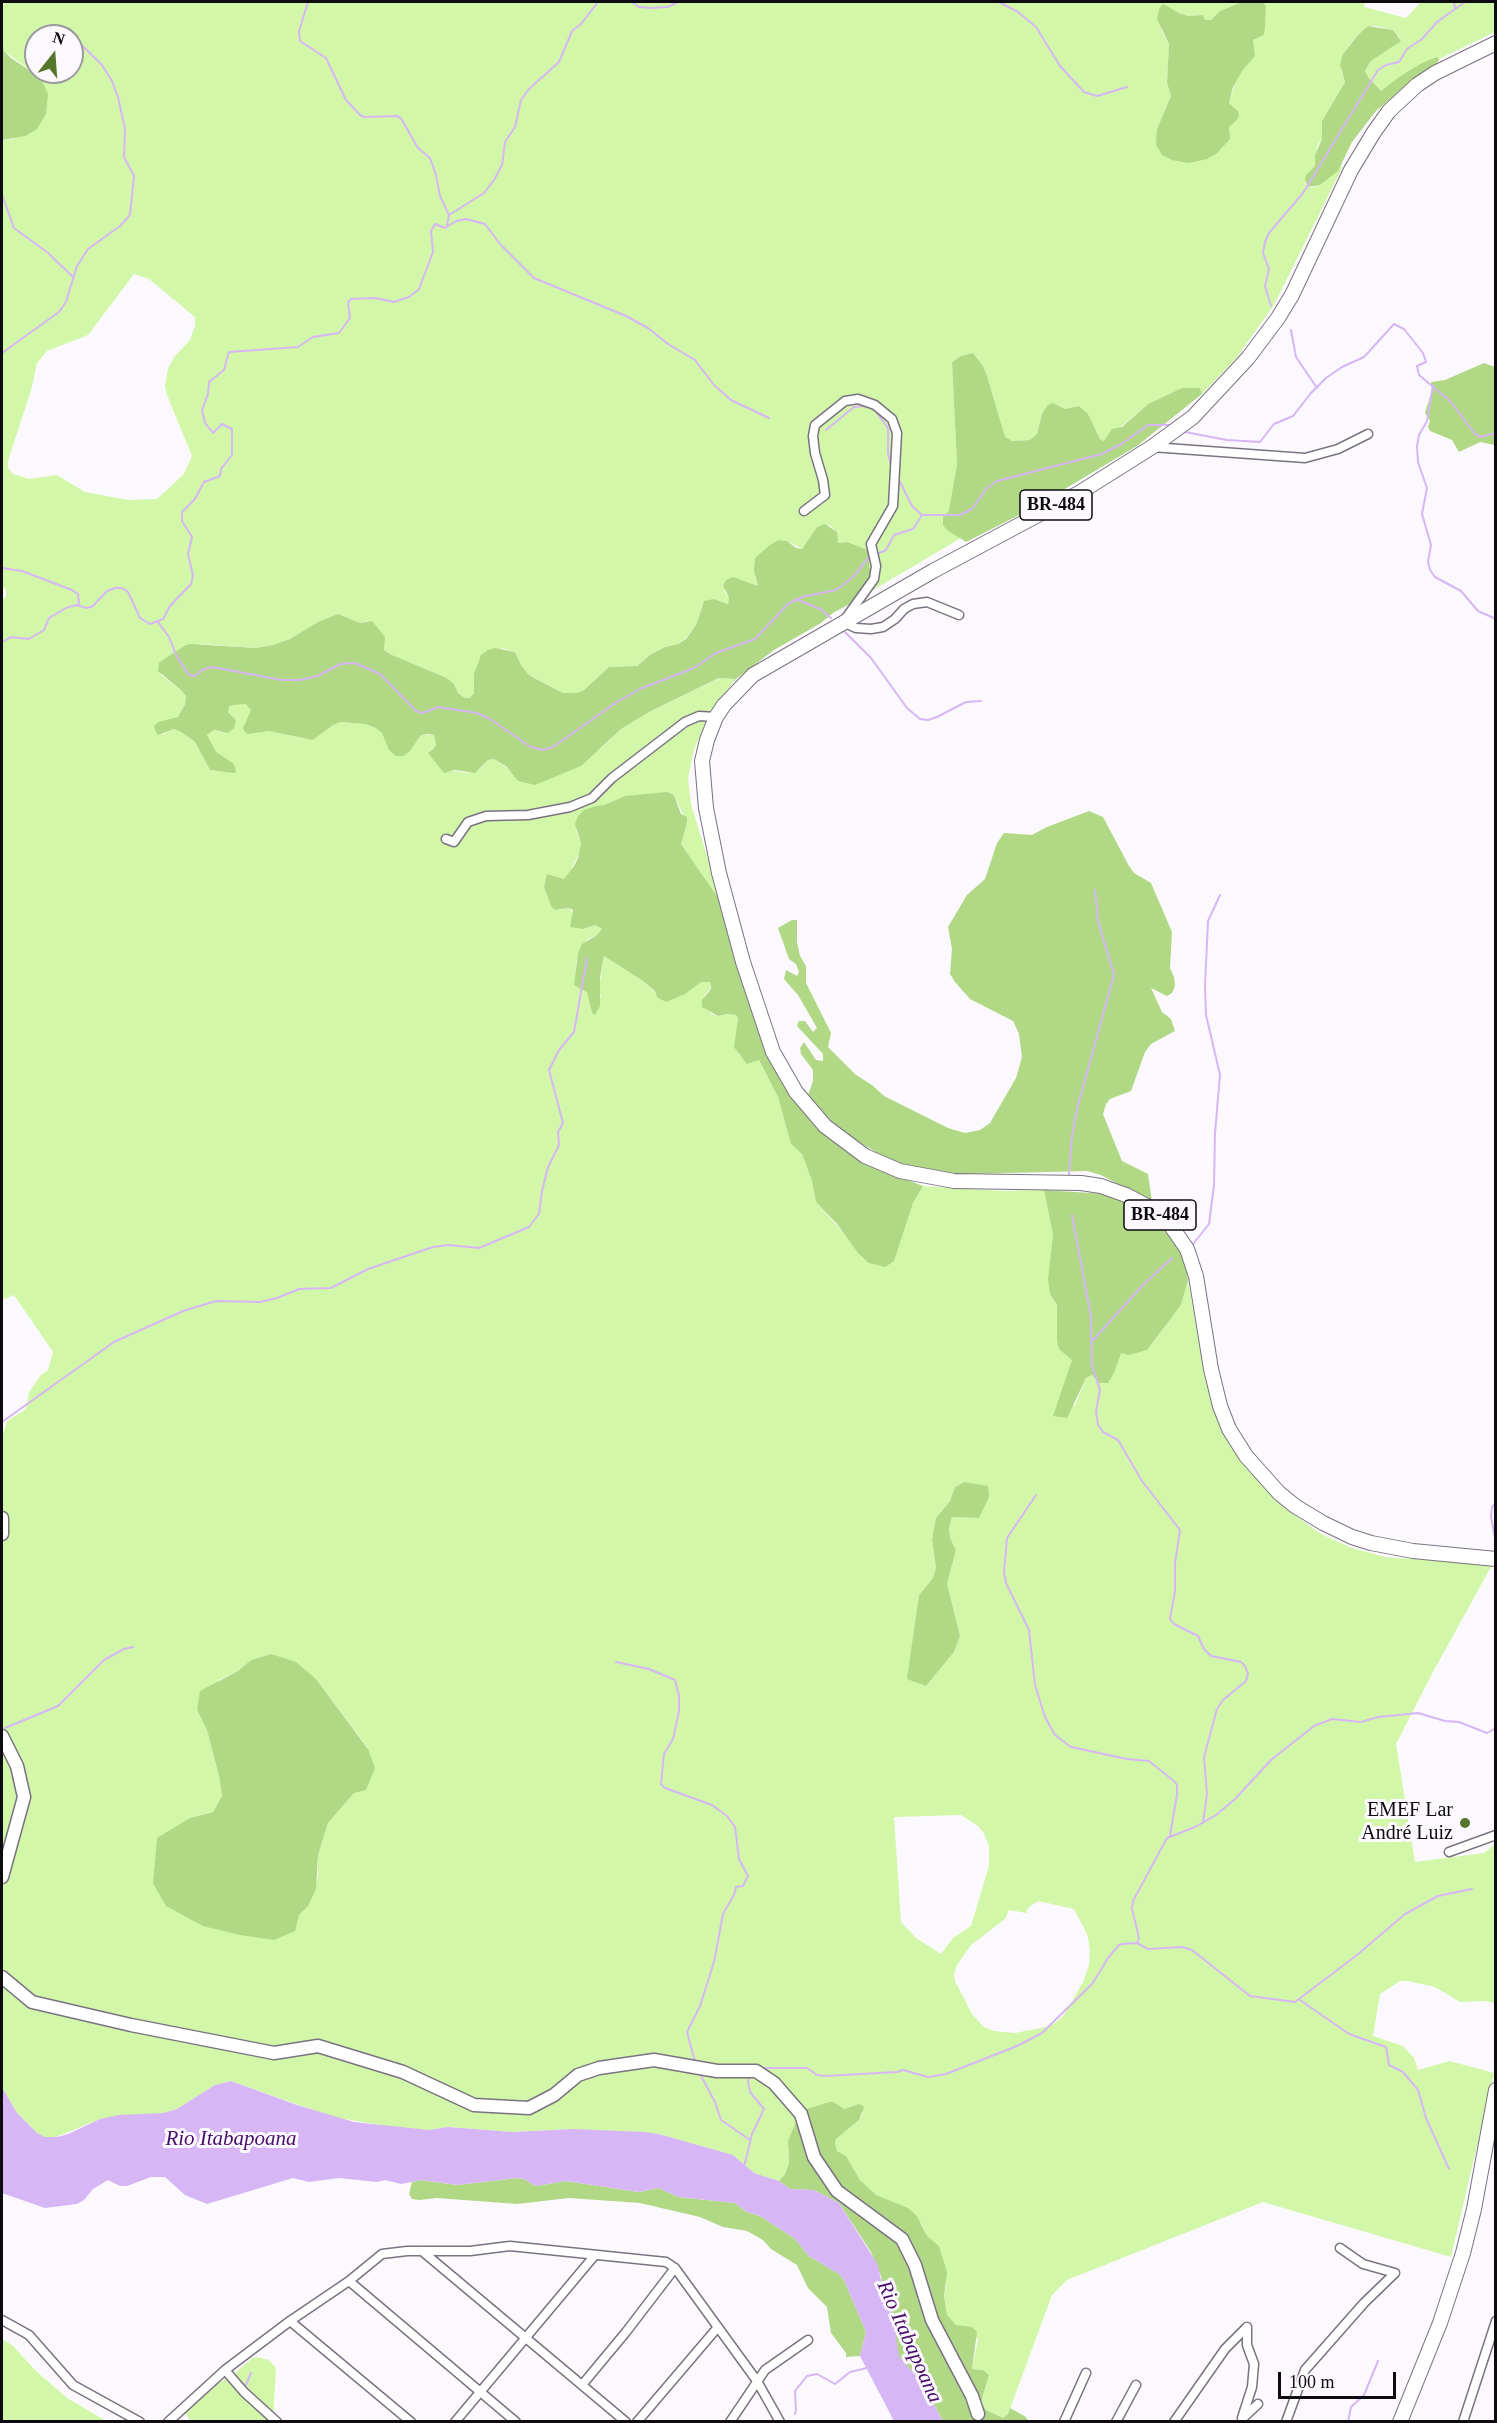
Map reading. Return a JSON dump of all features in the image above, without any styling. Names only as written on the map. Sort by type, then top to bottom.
[{"type":"main road","name":"BR-484","points":[[1496,43],[1435,73],[1417,85],[1389,111],[1351,170],[1292,295],[1278,318],[1248,358],[1205,405],[1180,428],[1078,493],[843,622],[753,675],[724,705],[716,717],[702,761],[706,808],[726,903],[773,1052],[795,1092],[825,1126],[865,1156],[900,1171],[954,1181],[1081,1183],[1101,1186],[1147,1206],[1169,1222],[1188,1249],[1196,1276],[1211,1368],[1220,1406],[1229,1429],[1246,1456],[1279,1493],[1323,1524],[1371,1543],[1413,1551],[1496,1559]]},
{"type":"main road","points":[[1400,2421],[1440,2323],[1463,2253],[1474,2209],[1496,2091]]},
{"type":"street","points":[[804,511],[825,495],[815,453],[813,436],[815,425],[845,401],[858,399],[875,405],[892,419],[897,433],[893,506],[871,544],[876,566],[874,579],[843,622],[856,628],[883,627],[896,619],[904,609],[913,604],[927,602],[959,615]]},
{"type":"street","points":[[1152,447],[1305,458],[1338,449],[1368,434]]},
{"type":"street","points":[[446,839],[454,842],[468,822],[486,816],[528,815],[570,807],[592,798],[612,778],[685,722],[699,716],[716,717]]},
{"type":"street","points":[[2,1518],[2,1534]]},
{"type":"street","points":[[2,1736],[17,1766],[24,1797],[2,1877]]},
{"type":"street","points":[[1449,1852],[1496,1835]]},
{"type":"street","points":[[2,1977],[32,2002],[131,2025],[274,2053],[318,2046],[403,2072],[474,2105],[529,2108],[554,2095],[578,2075],[599,2068],[654,2060],[717,2071],[756,2071],[774,2083],[801,2114],[814,2157],[837,2191],[902,2239],[915,2265],[932,2320],[972,2396],[980,2418]]},
{"type":"street","points":[[168,2421],[225,2370],[290,2321],[349,2281],[382,2254],[422,2250],[470,2251],[510,2246],[666,2262],[675,2268],[757,2380],[780,2421]]},
{"type":"street","points":[[1286,2421],[1305,2370],[1364,2303],[1395,2273],[1364,2264],[1340,2248]]},
{"type":"street","points":[[422,2250],[626,2421]]},
{"type":"street","points":[[455,2421],[595,2255]]},
{"type":"street","points":[[582,2385],[675,2268]]},
{"type":"street","points":[[349,2281],[516,2421]]},
{"type":"street","points":[[2,2320],[29,2335],[73,2385],[141,2421]]},
{"type":"street","points":[[290,2321],[411,2421]]},
{"type":"street","points":[[1463,2421],[1496,2321]]},
{"type":"street","points":[[637,2421],[718,2327]]},
{"type":"street","points":[[1174,2421],[1225,2349],[1247,2327],[1247,2345],[1254,2364],[1252,2387],[1241,2420]]},
{"type":"street","points":[[730,2421],[765,2370],[808,2340]]},
{"type":"street","points":[[225,2370],[272,2420]]},
{"type":"street","points":[[1064,2421],[1086,2373]]},
{"type":"street","points":[[1116,2421],[1136,2385]]},
{"type":"street","points":[[1241,2420],[1258,2404]]},
{"type":"green space","points":[[4,2],[1242,2],[1220,11],[1211,20],[1205,20],[1203,15],[1188,16],[1166,8],[1161,30],[1169,44],[1167,83],[1171,96],[1157,129],[1162,155],[1172,160],[1237,120],[1238,111],[1229,103],[1237,77],[1246,66],[1253,40],[1264,35],[1266,6],[1263,2],[1365,2],[1364,7],[1406,18],[1421,2],[1495,2],[1495,32],[1437,58],[1381,91],[1365,72],[1371,61],[1401,40],[1393,30],[1368,26],[1343,54],[1341,71],[1345,82],[1322,121],[1322,139],[1317,146],[1315,166],[1305,183],[1310,188],[1320,185],[1341,164],[1342,168],[1274,305],[1237,357],[1202,394],[1200,388],[1182,388],[1148,404],[1104,441],[1100,439],[1088,414],[1079,406],[1065,409],[1057,405],[1042,414],[1037,434],[1030,440],[1012,441],[1005,438],[983,366],[973,353],[961,356],[952,362],[957,464],[947,530],[961,538],[868,593],[874,572],[869,567],[870,561],[847,542],[837,543],[837,532],[829,525],[817,527],[802,549],[787,541],[779,540],[755,577],[758,586],[734,578],[724,591],[729,597],[728,604],[714,599],[702,606],[696,625],[678,644],[665,647],[636,666],[609,667],[584,690],[577,693],[563,693],[529,675],[515,652],[502,648],[474,674],[474,693],[470,698],[465,698],[458,693],[454,684],[447,678],[383,649],[385,637],[368,621],[360,623],[338,614],[318,622],[290,639],[273,645],[256,648],[200,644],[164,659],[161,675],[186,696],[178,717],[165,720],[161,735],[174,729],[181,732],[195,742],[210,770],[226,772],[207,735],[214,730],[221,732],[236,720],[227,711],[232,704],[246,704],[252,710],[245,723],[248,733],[269,731],[313,740],[333,725],[341,722],[365,724],[376,728],[410,751],[421,735],[434,735],[436,745],[429,752],[447,770],[468,773],[480,769],[488,760],[494,759],[511,771],[600,749],[621,729],[649,712],[720,678],[736,679],[710,711],[694,750],[688,778],[691,804],[721,902],[681,844],[687,823],[674,795],[667,792],[618,799],[591,808],[576,830],[581,843],[580,851],[569,874],[564,879],[547,874],[544,887],[551,906],[560,910],[569,908],[583,929],[595,925],[602,929],[596,936],[588,939],[578,953],[576,964],[575,984],[587,992],[592,1013],[601,997],[599,988],[604,956],[643,981],[666,1002],[701,982],[710,982],[710,989],[704,996],[711,1014],[736,1015],[738,1018],[735,1047],[740,1056],[759,1060],[778,1097],[791,1144],[802,1154],[812,1181],[816,1202],[847,1237],[913,1203],[923,1186],[1002,1191],[1044,1190],[1053,1235],[1050,1294],[1057,1305],[1072,1360],[1074,1408],[1086,1378],[1092,1375],[1096,1378],[1121,1353],[1147,1350],[1181,1305],[1188,1280],[1205,1379],[1217,1414],[1283,1507],[1321,1534],[1352,1548],[1385,1557],[1492,1565],[1396,1744],[1415,1862],[1484,1853],[1495,1844],[1495,2003],[1460,2002],[1435,1987],[1400,1981],[1380,1994],[1373,2036],[1403,2046],[1414,2058],[1418,2070],[1450,2061],[1494,2073],[1451,2257],[1263,2202],[1067,2280],[1052,2295],[1008,2414],[1003,2418],[986,2410],[981,2402],[986,2386],[983,2370],[972,2369],[978,2339],[956,2325],[947,2316],[944,2296],[946,2285],[922,2224],[876,2195],[860,2180],[846,2156],[837,2151],[836,2139],[859,2120],[863,2113],[855,2105],[844,2109],[834,2102],[829,2102],[808,2109],[788,2148],[789,2163],[785,2174],[779,2181],[754,2173],[733,2155],[659,2134],[573,2129],[513,2132],[448,2127],[429,2130],[405,2129],[333,2117],[231,2081],[215,2085],[177,2109],[163,2113],[100,2119],[56,2137],[45,2137],[37,2133],[17,2113],[3,2089],[2,2067],[2,1437],[7,1421],[26,1409],[29,1392],[41,1375],[48,1370],[53,1352],[14,1295],[2,1300],[2,600],[6,597],[6,590],[2,586],[2,140],[13,139],[38,84],[84,84],[84,24],[24,24],[24,66],[4,51],[2,43]],"holes":[[[134,274],[149,279],[195,317],[195,326],[190,340],[175,356],[168,368],[165,386],[192,456],[184,474],[157,499],[128,500],[85,492],[57,475],[29,479],[13,474],[8,468],[8,461],[32,387],[37,363],[47,351],[88,335]],[[964,1482],[980,1518],[952,1517],[949,1528],[950,1538],[956,1550],[947,1584],[960,1636],[954,1652],[926,1686],[912,1648],[919,1595],[933,1578],[936,1568],[932,1539],[936,1518],[950,1501],[955,1487]],[[271,1654],[316,1679],[368,1748],[354,1793],[328,1823],[318,1855],[318,1877],[305,1909],[299,1915],[190,1818],[213,1812],[222,1796],[207,1730],[197,1710],[219,1680],[238,1671],[251,1660]],[[961,1815],[978,1826],[989,1845],[989,1866],[971,1926],[953,1938],[941,1954],[916,1938],[901,1922],[894,1817]],[[1038,1901],[1074,1909],[1087,1934],[1090,1949],[1089,1965],[1083,1982],[1064,2015],[1055,2023],[1015,2033],[994,2031],[984,2027],[972,2014],[955,1981],[954,1974],[957,1965],[971,1945],[1005,1919],[1009,1910],[1026,1913],[1028,1908]]]},
{"type":"green space","points":[[1242,2],[1263,2],[1266,6],[1265,28],[1264,35],[1253,40],[1255,56],[1242,71],[1233,87],[1229,103],[1238,111],[1239,116],[1229,127],[1230,139],[1216,154],[1207,159],[1189,163],[1172,160],[1162,155],[1156,145],[1157,129],[1171,96],[1167,83],[1169,44],[1157,19],[1159,9],[1163,4],[1188,16],[1203,15],[1205,20],[1211,20],[1220,11]]},
{"type":"green space","points":[[1368,26],[1393,30],[1401,41],[1371,61],[1365,71],[1381,91],[1422,63],[1437,57],[1439,59],[1437,64],[1376,111],[1352,142],[1338,171],[1320,185],[1308,187],[1305,180],[1306,175],[1315,166],[1315,155],[1322,139],[1322,121],[1345,82],[1340,65],[1343,54]]},
{"type":"green space","points":[[2,43],[4,51],[24,67],[24,84],[44,84],[48,94],[46,114],[37,129],[25,136],[2,140]]},
{"type":"green space","points":[[973,353],[987,376],[1005,437],[1012,441],[1030,440],[1037,434],[1042,414],[1048,405],[1053,403],[1065,409],[1079,406],[1088,414],[1100,439],[1104,441],[1112,429],[1122,427],[1148,404],[1182,388],[1200,388],[1202,394],[1137,446],[1031,509],[966,542],[947,530],[943,525],[943,517],[949,511],[957,464],[952,362],[961,356]]},
{"type":"green space","points":[[1484,363],[1495,367],[1495,445],[1480,442],[1459,452],[1452,440],[1430,431],[1428,427],[1430,421],[1425,413],[1432,390],[1431,382],[1445,380]]},
{"type":"green space","points":[[825,524],[837,532],[838,543],[847,542],[870,551],[869,567],[874,572],[857,600],[774,650],[736,679],[719,678],[649,712],[621,729],[581,766],[535,785],[518,781],[507,767],[494,759],[488,760],[475,773],[454,770],[444,773],[428,753],[436,745],[434,735],[429,734],[421,735],[410,751],[403,756],[396,756],[389,750],[382,733],[365,724],[341,722],[333,725],[313,740],[269,731],[248,734],[243,728],[251,710],[246,704],[229,707],[228,712],[236,720],[234,728],[228,733],[214,730],[207,735],[216,752],[234,764],[236,772],[234,773],[210,770],[195,742],[181,732],[174,729],[158,735],[155,730],[154,726],[158,722],[178,717],[185,704],[186,696],[182,691],[158,671],[159,663],[186,645],[256,648],[273,645],[290,639],[318,622],[338,614],[360,623],[372,621],[385,637],[384,650],[447,678],[454,684],[458,693],[465,698],[470,698],[474,693],[474,674],[481,655],[495,648],[515,652],[529,675],[538,680],[563,693],[577,693],[584,690],[609,667],[637,666],[650,655],[686,639],[696,625],[704,601],[714,599],[728,604],[729,597],[723,586],[726,580],[733,577],[758,586],[754,571],[755,558],[779,540],[787,541],[796,548],[802,549],[817,527]]},
{"type":"green space","points":[[667,792],[674,795],[681,814],[687,817],[681,844],[721,902],[772,1060],[789,1093],[813,1124],[840,1147],[872,1166],[923,1186],[913,1203],[894,1261],[885,1267],[869,1263],[859,1254],[837,1224],[816,1202],[812,1181],[802,1154],[791,1144],[778,1097],[759,1060],[747,1064],[734,1047],[738,1018],[736,1015],[727,1014],[718,1016],[702,1007],[702,1000],[711,989],[710,982],[701,982],[685,994],[666,1002],[657,997],[655,991],[643,981],[604,956],[600,977],[600,1006],[595,1015],[592,1013],[587,992],[574,985],[578,953],[582,944],[596,936],[602,929],[595,925],[583,929],[570,927],[573,910],[569,908],[555,910],[551,906],[544,887],[547,874],[564,879],[574,866],[581,843],[575,824],[578,816],[584,810],[625,796]]},
{"type":"green space","points":[[1089,811],[1103,817],[1134,873],[1151,883],[1172,932],[1170,968],[1175,986],[1172,993],[1167,996],[1151,988],[1162,1012],[1171,1019],[1175,1031],[1151,1044],[1145,1052],[1131,1091],[1110,1099],[1103,1114],[1122,1161],[1148,1174],[1152,1202],[1101,1175],[1087,1171],[967,1174],[922,1172],[879,1154],[849,1136],[823,1114],[808,1095],[813,1081],[813,1070],[801,1054],[800,1048],[804,1042],[816,1060],[823,1061],[823,1054],[797,1026],[799,1021],[805,1021],[813,1032],[817,1028],[798,995],[784,979],[786,970],[797,976],[799,972],[796,964],[789,959],[778,928],[792,920],[797,920],[797,942],[800,956],[806,966],[806,983],[831,1033],[828,1047],[856,1075],[884,1096],[948,1128],[965,1133],[980,1130],[990,1123],[1016,1078],[1022,1057],[1019,1034],[1013,1021],[970,999],[955,982],[950,974],[952,949],[948,927],[967,895],[985,879],[997,843],[1004,833],[1032,835]]},
{"type":"green space","points":[[1044,1190],[1107,1194],[1143,1210],[1165,1229],[1177,1245],[1186,1265],[1188,1280],[1181,1305],[1147,1350],[1129,1355],[1121,1353],[1108,1383],[1099,1383],[1092,1375],[1086,1378],[1067,1418],[1053,1416],[1072,1360],[1059,1349],[1057,1341],[1057,1305],[1050,1294],[1048,1279],[1053,1235]]},
{"type":"green space","points":[[964,1482],[988,1486],[989,1497],[979,1518],[952,1517],[949,1528],[950,1538],[956,1550],[947,1584],[960,1636],[954,1652],[926,1686],[907,1679],[919,1595],[933,1578],[936,1568],[932,1539],[936,1518],[950,1501],[955,1487]]},
{"type":"green space","points":[[271,1654],[296,1662],[316,1679],[368,1749],[375,1768],[366,1790],[354,1793],[328,1823],[318,1855],[316,1889],[308,1906],[299,1915],[295,1931],[274,1940],[203,1926],[166,1906],[153,1883],[157,1838],[190,1818],[213,1812],[222,1796],[207,1730],[197,1710],[200,1691],[238,1671],[251,1660]]},
{"type":"green space","points":[[834,2102],[844,2109],[859,2104],[864,2107],[859,2120],[836,2139],[837,2151],[846,2156],[860,2180],[876,2195],[908,2208],[917,2216],[927,2236],[939,2246],[947,2272],[944,2296],[947,2315],[956,2325],[972,2327],[977,2332],[972,2369],[983,2370],[989,2375],[981,2402],[986,2410],[1003,2418],[1008,2414],[1010,2408],[1026,2417],[1028,2421],[943,2421],[922,2383],[898,2356],[892,2312],[881,2276],[871,2252],[839,2203],[814,2190],[790,2189],[779,2181],[785,2174],[789,2163],[788,2141],[796,2122],[807,2109]]},
{"type":"green space","points":[[517,2178],[536,2186],[566,2181],[639,2192],[658,2188],[679,2197],[735,2203],[794,2238],[809,2256],[839,2274],[844,2280],[866,2332],[860,2356],[846,2357],[846,2353],[831,2333],[827,2307],[808,2288],[797,2265],[747,2231],[723,2227],[700,2217],[640,2203],[569,2198],[517,2204],[437,2198],[419,2200],[412,2199],[409,2194],[412,2182],[421,2180],[457,2185]]},
{"type":"green space","points":[[2,2339],[12,2345],[36,2371],[67,2398],[106,2421],[2,2421]]},
{"type":"green space","points":[[252,2358],[269,2360],[276,2368],[273,2421],[190,2421],[184,2411],[196,2396],[234,2374]]},
{"type":"water","name":"Rio Itabapoana","points":[[2,2067],[3,2089],[17,2113],[37,2133],[45,2137],[68,2134],[100,2119],[119,2115],[163,2113],[177,2109],[215,2085],[231,2081],[297,2105],[354,2122],[429,2130],[448,2127],[513,2132],[573,2129],[645,2132],[733,2155],[754,2173],[779,2181],[790,2189],[814,2190],[839,2203],[878,2265],[882,2285],[892,2312],[899,2356],[922,2383],[943,2421],[894,2421],[860,2356],[866,2332],[844,2280],[839,2274],[809,2256],[794,2238],[735,2203],[679,2197],[658,2188],[639,2192],[566,2181],[536,2186],[517,2178],[457,2185],[421,2180],[401,2184],[385,2180],[377,2182],[339,2178],[309,2182],[293,2178],[207,2204],[185,2195],[165,2177],[151,2177],[127,2186],[120,2186],[108,2180],[93,2189],[84,2200],[77,2204],[45,2208],[2,2193]]},
{"type":"waterway","points":[[308,2],[299,31],[300,41],[326,58],[346,100],[360,115],[364,117],[398,116],[402,120],[418,148],[430,158],[440,196],[449,215],[447,225]]},
{"type":"waterway","points":[[449,215],[484,193],[494,180],[502,165],[505,142],[515,127],[521,100],[529,89],[559,62],[572,31],[581,24],[598,2]]},
{"type":"waterway","points":[[632,2],[639,7],[651,8],[667,7],[678,2]]},
{"type":"waterway","points":[[999,2],[1018,12],[1036,27],[1060,66],[1084,92],[1097,96],[1127,87]]},
{"type":"waterway","points":[[1454,2],[1455,9]]},
{"type":"waterway","points":[[1271,306],[1265,286],[1269,269],[1263,253],[1269,233],[1303,193],[1378,70],[1386,65],[1399,62],[1407,49],[1422,39],[1437,22],[1465,2]]},
{"type":"waterway","points":[[2,353],[59,312],[66,302],[77,266],[88,249],[120,226],[130,215],[134,176],[124,157],[125,129],[118,97],[102,65],[84,47]]},
{"type":"waterway","points":[[2,195],[14,228],[48,253],[74,278]]},
{"type":"waterway","points":[[2,642],[11,637],[29,639],[44,630],[49,618],[76,605],[87,608],[93,606],[107,591],[115,588],[122,588],[128,592],[140,618],[150,624],[163,619],[170,606],[191,584],[193,576],[188,554],[192,537],[182,521],[182,512],[195,499],[204,482],[220,476],[221,469],[232,455],[232,429],[222,424],[213,433],[205,423],[202,410],[208,394],[209,382],[224,370],[229,352],[298,347],[313,337],[339,333],[350,318],[348,302],[351,299],[375,298],[394,302],[409,297],[419,289],[433,252],[431,231],[435,224],[445,228],[456,221],[466,219],[485,224],[500,244],[534,278],[626,316],[648,328],[668,344],[695,360],[714,385],[731,400],[769,418]]},
{"type":"waterway","points":[[1185,432],[1227,440],[1260,442],[1274,424],[1293,416],[1326,378],[1342,367],[1364,357],[1394,324],[1404,329],[1423,353],[1426,362],[1417,366],[1419,375],[1451,402],[1475,434],[1481,437],[1496,433]]},
{"type":"waterway","points":[[1291,330],[1296,357],[1317,388]]},
{"type":"waterway","points":[[1433,385],[1427,421],[1419,435],[1417,446],[1418,462],[1427,488],[1422,514],[1431,545],[1428,562],[1430,570],[1435,577],[1461,591],[1478,611],[1496,619]]},
{"type":"waterway","points":[[826,430],[854,407],[864,406],[874,409],[888,428],[888,453],[892,470]]},
{"type":"waterway","points":[[922,515],[960,515],[972,509],[987,488],[997,481],[1102,454],[1123,443],[1148,425],[1173,425]]},
{"type":"waterway","points":[[898,478],[912,506],[922,515]]},
{"type":"waterway","points":[[877,554],[886,550],[894,535],[913,529],[922,515]]},
{"type":"waterway","points":[[158,622],[169,637],[177,657],[189,675],[195,676],[202,670],[212,667],[282,680],[300,680],[318,676],[340,664],[355,663],[380,674],[416,711],[423,713],[438,707],[477,713],[490,719],[531,747],[543,750],[553,747],[617,702],[640,689],[694,668],[716,653],[755,639],[788,604],[802,597],[836,590],[853,577],[870,556]]},
{"type":"waterway","points":[[2,568],[22,571],[72,590],[78,594],[79,605]]},
{"type":"waterway","points":[[796,599],[820,609],[831,618]]},
{"type":"waterway","points":[[844,631],[871,658],[907,708],[920,719],[928,720],[937,717],[966,702],[981,701]]},
{"type":"waterway","points":[[1069,1174],[1072,1136],[1078,1105],[1114,975],[1098,921],[1095,890]]},
{"type":"waterway","points":[[1193,1244],[1209,1224],[1214,1185],[1215,1133],[1220,1075],[1206,1015],[1205,986],[1208,921],[1220,895]]},
{"type":"waterway","points":[[2,1422],[114,1342],[183,1311],[216,1301],[260,1302],[299,1289],[331,1288],[368,1269],[433,1247],[448,1245],[479,1248],[529,1227],[539,1214],[548,1167],[559,1145],[558,1132],[563,1123],[549,1070],[559,1050],[574,1032],[587,958]]},
{"type":"waterway","points":[[1072,1215],[1091,1317],[1092,1366],[1100,1390],[1096,1411],[1098,1425],[1103,1432],[1118,1440],[1142,1481],[1180,1530],[1175,1563],[1175,1591],[1170,1619],[1174,1624],[1198,1636],[1204,1649],[1211,1656],[1241,1662],[1248,1674],[1246,1681],[1223,1700],[1217,1709],[1204,1757],[1207,1794],[1203,1823]]},
{"type":"waterway","points":[[1093,1340],[1143,1285],[1172,1258]]},
{"type":"waterway","points":[[1036,1495],[1007,1538],[1004,1572],[1006,1583],[1029,1630],[1035,1685],[1045,1717],[1055,1735],[1071,1747],[1127,1759],[1149,1761],[1174,1781],[1177,1785],[1177,1795],[1170,1835]]},
{"type":"waterway","points":[[1496,1503],[1492,1507],[1491,1517],[1496,1543]]},
{"type":"waterway","points":[[5,1728],[58,1706],[104,1660],[124,1649],[133,1647]]},
{"type":"waterway","points":[[616,1662],[649,1669],[675,1680],[679,1696],[679,1711],[673,1739],[664,1754],[661,1784],[665,1788],[712,1805],[727,1816],[735,1827],[739,1859],[748,1876],[743,1886],[736,1887],[723,1914],[714,1962],[700,2006],[687,2032],[695,2062]]},
{"type":"waterway","points":[[1137,1943],[1139,1938],[1132,1909],[1133,1901],[1167,1838],[1195,1827],[1216,1815],[1235,1799],[1271,1760],[1314,1726],[1332,1719],[1361,1722],[1378,1717],[1418,1713],[1445,1721],[1459,1722],[1487,1733],[1496,1728]]},
{"type":"waterway","points":[[761,2068],[807,2068],[817,2075],[825,2076],[903,2070],[928,2077],[946,2074],[1017,2046],[1042,2033],[1093,1983],[1108,1958],[1122,1944],[1137,1943],[1148,1949],[1182,1947],[1192,1950],[1250,1996],[1295,2002],[1357,1955],[1405,1914],[1438,1896],[1472,1889]]},
{"type":"waterway","points":[[1300,2000],[1349,2034],[1386,2047],[1389,2065],[1403,2072],[1418,2090],[1426,2118],[1449,2169]]},
{"type":"waterway","points":[[700,2074],[715,2102],[721,2120],[750,2140]]},
{"type":"waterway","points":[[744,2167],[752,2134],[764,2109],[750,2092],[748,2081],[750,2075]]},
{"type":"waterway","points":[[1348,2422],[1351,2407],[1364,2395],[1378,2361]]},
{"type":"waterway","points":[[795,2414],[795,2391],[807,2376],[817,2374],[835,2384],[850,2372],[867,2368]]},
{"type":"waterway","points":[[245,2387],[251,2373]]},
{"type":"place","name":"EMEF Lar André Luiz","points":[[1465,1823]]}]
